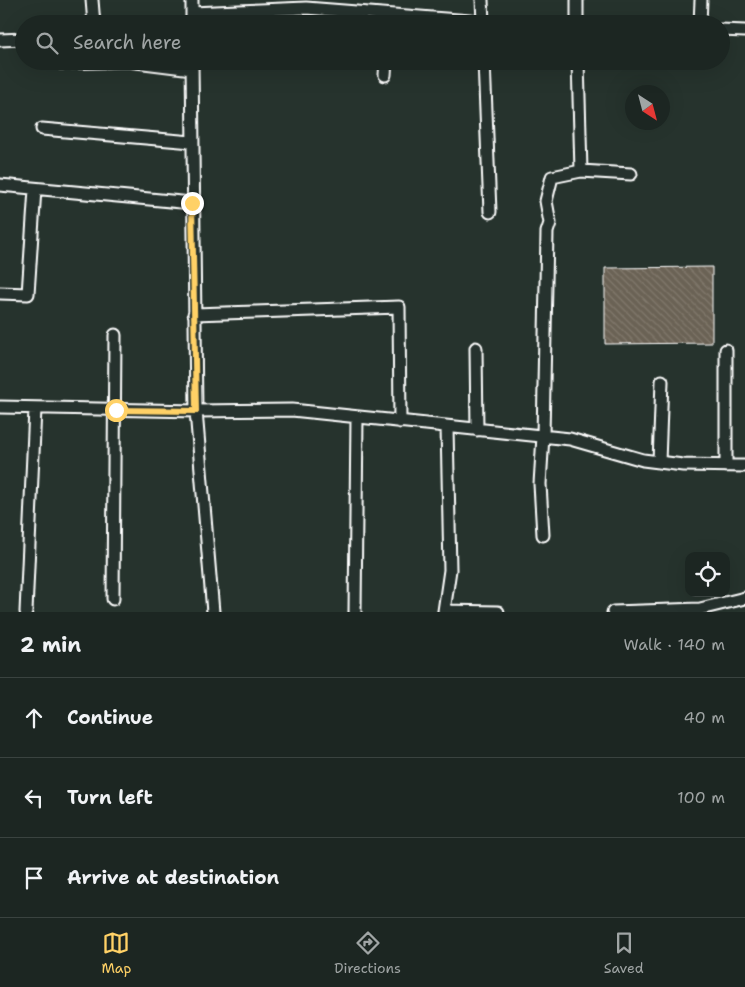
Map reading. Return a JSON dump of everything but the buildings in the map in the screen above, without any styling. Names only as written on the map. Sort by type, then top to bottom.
[{"type":"street","points":[[92,0],[93,15]]},
{"type":"street","points":[[192,0],[192,15]]},
{"type":"street","points":[[482,0],[483,15]]},
{"type":"street","points":[[577,0],[577,15]]},
{"type":"street","points":[[700,15],[701,0]]},
{"type":"street","points":[[226,15],[306,8],[358,15]]},
{"type":"street","points":[[730,30],[745,30]]},
{"type":"street","points":[[0,40],[15,39]]},
{"type":"street","points":[[192,70],[192,203],[196,411],[213,612]]},
{"type":"street","points":[[386,70],[386,75]]},
{"type":"street","points":[[484,70],[490,212]]},
{"type":"street","points":[[578,70],[581,171]]},
{"type":"street","points":[[42,129],[192,142]]},
{"type":"street","points":[[543,535],[540,484],[543,436],[547,232],[550,223],[546,201],[552,176],[581,171],[631,174]]},
{"type":"street","points":[[0,185],[192,203]]},
{"type":"street","points":[[0,293],[28,294],[35,189]]},
{"type":"street","points":[[194,314],[399,307],[400,422]]},
{"type":"street","points":[[112,599],[116,335]]},
{"type":"street","points":[[476,348],[477,430]]},
{"type":"street","points":[[726,350],[726,466]]},
{"type":"street","points":[[659,462],[662,381]]},
{"type":"street","points":[[0,407],[196,411],[292,410],[570,439],[643,460],[683,465],[745,466]]},
{"type":"street","points":[[26,612],[35,408]]},
{"type":"street","points":[[355,612],[357,417]]},
{"type":"street","points":[[447,427],[450,570],[444,611],[498,612]]},
{"type":"street","points":[[613,612],[700,609],[745,598]]},
{"type":"route","points":[[116,410],[196,411],[192,203]]}]
